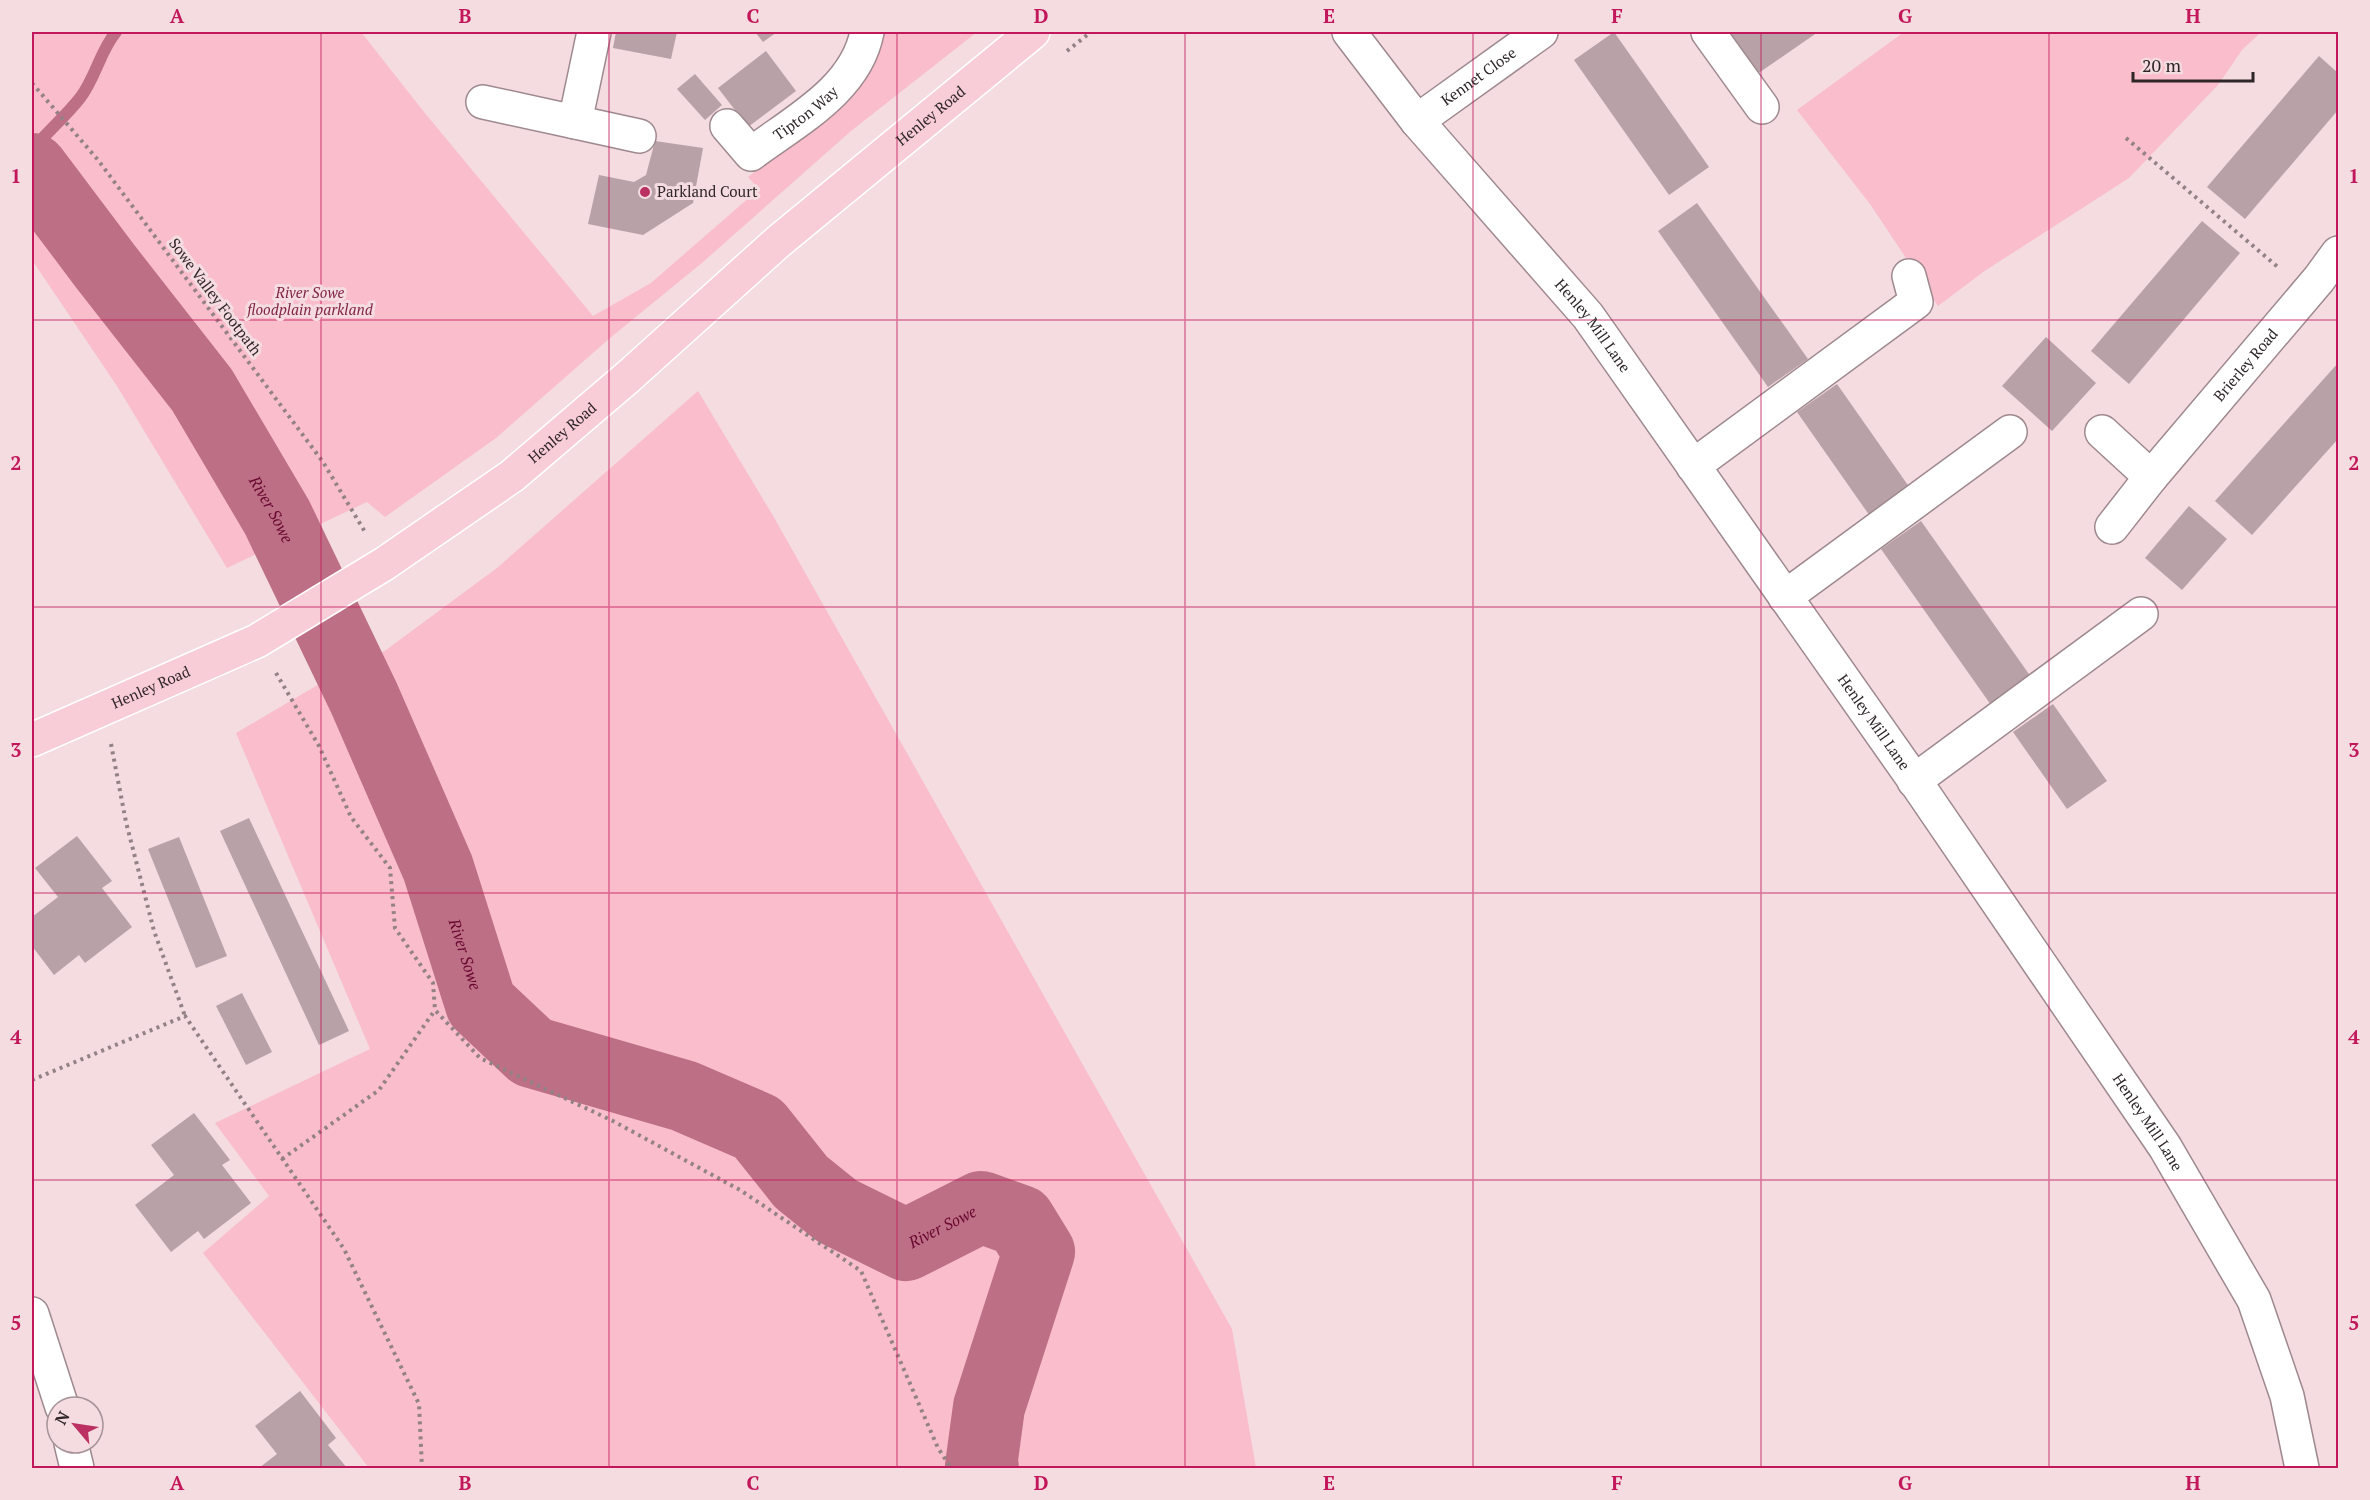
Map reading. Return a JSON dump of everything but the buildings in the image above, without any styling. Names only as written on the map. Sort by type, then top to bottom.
[{"type":"main road","name":"Henley Road","points":[[32,740],[257,640],[384,564],[512,476],[628,377],[779,241],[1033,32]]},
{"type":"street","points":[[575,122],[594,32]]},
{"type":"street","name":"Tipton Way","points":[[727,126],[751,154],[828,96],[853,69],[867,32]]},
{"type":"street","name":"Henley Mill Lane","points":[[1349,32],[1417,122],[1588,316],[1914,781],[2165,1147],[2254,1300],[2287,1396],[2302,1468]]},
{"type":"street","name":"Kennet Close","points":[[1417,122],[1541,32]]},
{"type":"street","points":[[1708,32],[1762,108]]},
{"type":"street","points":[[483,102],[639,136]]},
{"type":"street","name":"Brierley Road","points":[[2112,527],[2151,477],[2308,293],[2338,253]]},
{"type":"street","points":[[1693,466],[1916,302],[1909,276]]},
{"type":"street","points":[[1785,597],[2010,432]]},
{"type":"street","points":[[2102,432],[2151,477]]},
{"type":"street","points":[[1914,781],[2141,614]]},
{"type":"street","points":[[32,1314],[58,1395]]},
{"type":"path","name":"Sowe Valley Footpath","points":[[32,82],[98,160],[323,462],[367,536]]},
{"type":"path","points":[[2126,138],[2308,293]]},
{"type":"path","points":[[257,640],[319,746],[351,817],[390,867],[395,928],[433,983],[435,1010],[480,1058],[613,1121],[740,1190],[861,1271],[938,1448],[951,1468]]},
{"type":"path","points":[[105,708],[126,822],[151,920],[185,1016],[344,1249],[419,1404],[422,1468]]},
{"type":"path","points":[[282,1159],[379,1090],[435,1010]]},
{"type":"path","points":[[32,1080],[185,1016]]},
{"type":"green space","name":"River Sowe floodplain parkland","points":[[32,32],[361,32],[424,112],[593,316],[651,283],[759,189],[748,177],[832,111],[881,32],[977,32],[851,131],[703,262],[610,338],[496,438],[385,517],[367,502],[227,568],[117,386],[32,260]]},
{"type":"green space","points":[[1904,32],[2261,32],[2242,50],[2218,85],[2129,178],[1983,272],[1938,306],[1870,204],[1797,110]]},
{"type":"green space","points":[[698,391],[772,514],[1232,1329],[1256,1468],[369,1468],[203,1253],[269,1196],[215,1123],[370,1049],[236,733],[326,680],[386,650],[497,568]]},
{"type":"waterway","points":[[32,150],[80,98],[116,32]]},
{"type":"waterway","name":"River Sowe","points":[[32,169],[202,390],[277,517],[364,698],[438,868],[481,1004],[532,1052],[684,1096],[758,1128],[801,1182],[837,1211],[906,1245],[981,1207],[1020,1221],[1039,1252],[989,1407],[981,1466],[983,1468]]},
{"type":"place","name":"Parkland Court","points":[[645,192]]}]
